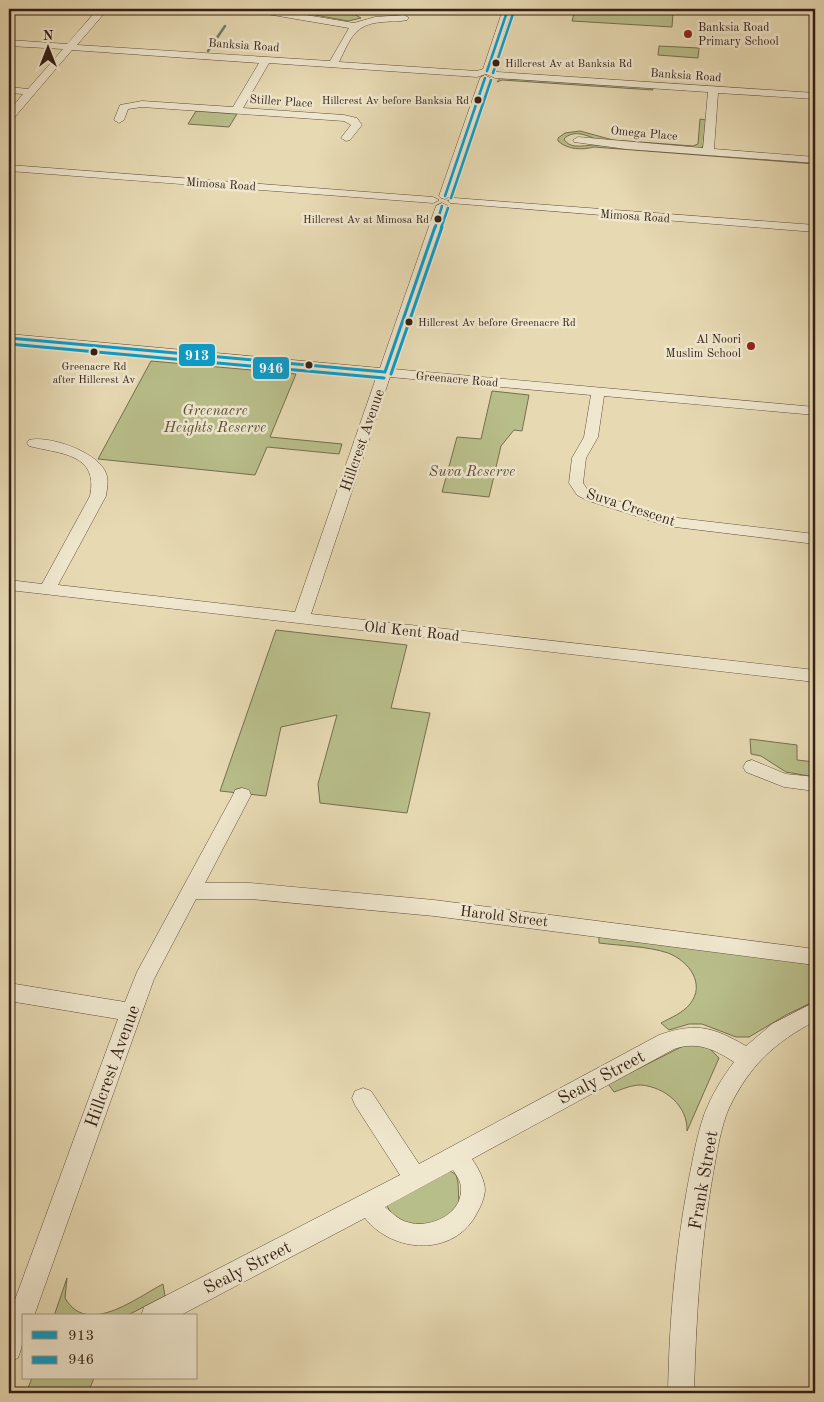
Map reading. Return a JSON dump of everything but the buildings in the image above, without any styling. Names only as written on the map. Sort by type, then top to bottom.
[{"type":"street","points":[[9,117],[103,9]]},
{"type":"street","points":[[255,9],[355,26]]},
{"type":"street","name":"Hillcrest Avenue","points":[[301,618],[508,9]]},
{"type":"street","points":[[334,63],[355,26],[365,21],[404,18]]},
{"type":"street","name":"Banksia Road","points":[[9,42],[815,96]]},
{"type":"street","name":"Stiller Place","points":[[236,111],[266,59]]},
{"type":"street","points":[[708,152],[713,89]]},
{"type":"street","points":[[9,90],[31,92]]},
{"type":"street","name":"Stiller Place","points":[[119,120],[122,110],[131,103],[356,119],[356,128],[346,138]]},
{"type":"street","name":"Omega Place","points":[[578,140],[626,146],[815,160]]},
{"type":"street","name":"Mimosa Road","points":[[9,168],[815,229]]},
{"type":"street","name":"Greenacre Road","points":[[9,338],[815,411]]},
{"type":"street","name":"Suva Crescent","points":[[598,392],[591,437],[580,454],[575,478],[577,486],[586,495],[674,523],[815,539]]},
{"type":"street","points":[[34,443],[67,449],[80,454],[94,466],[100,482],[98,496],[48,590]]},
{"type":"street","name":"Old Kent Road","points":[[9,585],[815,676]]},
{"type":"street","points":[[752,768],[784,780],[815,784]]},
{"type":"street","name":"Hillcrest Avenue","points":[[9,1349],[144,978],[242,795]]},
{"type":"street","name":"Harold Street","points":[[191,891],[250,891],[434,908],[815,957]]},
{"type":"street","points":[[9,992],[131,1012]]},
{"type":"street","name":"Frank Street","points":[[681,1393],[685,1316],[693,1226],[707,1147],[720,1104],[748,1059],[760,1046],[777,1032],[815,1011]]},
{"type":"street","name":"Sealy Street","points":[[157,1314],[368,1204],[667,1042],[681,1036],[695,1035],[728,1046],[748,1059]]},
{"type":"street","points":[[364,1098],[415,1178]]},
{"type":"street","points":[[368,1204],[380,1219],[399,1232],[422,1237],[447,1229],[465,1213],[471,1201],[473,1190],[471,1180],[457,1155]]},
{"type":"green space","points":[[306,9],[354,9],[352,13],[361,18],[348,21],[304,13]]},
{"type":"green space","points":[[575,9],[673,13],[672,27],[572,21]]},
{"type":"green space","points":[[659,46],[699,48],[698,58],[658,55]]},
{"type":"green space","points":[[500,78],[652,88],[653,90],[502,80],[497,82]]},
{"type":"green space","points":[[196,111],[237,114],[229,127],[188,124]]},
{"type":"green space","points":[[700,119],[706,120],[703,147],[699,149],[595,139],[579,134],[571,134],[564,139],[574,146],[595,145],[815,162],[815,164],[594,147],[585,149],[566,146],[558,141],[558,138],[565,133],[580,131],[613,140],[693,146],[698,144]]},
{"type":"green space","name":"Greenacre Heights Reserve","points":[[151,361],[296,374],[270,437],[342,444],[339,454],[267,447],[255,475],[98,459]]},
{"type":"green space","name":"Suva Reserve","points":[[492,391],[529,395],[522,431],[514,430],[501,446],[489,497],[442,492],[457,437],[481,439]]},
{"type":"green space","points":[[276,630],[407,645],[391,708],[430,713],[407,813],[320,803],[318,784],[337,715],[281,727],[266,796],[220,791]]},
{"type":"green space","points":[[750,739],[797,745],[797,760],[815,762],[815,777],[786,772],[761,756],[751,754]]},
{"type":"green space","points":[[599,935],[806,963],[815,968],[815,1001],[786,1015],[749,1037],[736,1037],[702,1024],[689,1024],[669,1030],[661,1023],[684,1010],[695,996],[696,981],[688,967],[668,953],[599,943]]},
{"type":"green space","points":[[689,1043],[709,1048],[719,1058],[687,1131],[684,1114],[673,1099],[666,1094],[641,1085],[630,1086],[614,1092],[608,1084]]},
{"type":"green space","points":[[449,1170],[456,1175],[458,1182],[459,1205],[442,1222],[425,1226],[410,1224],[396,1217],[387,1206],[389,1200]]},
{"type":"green space","points":[[67,1278],[65,1298],[74,1309],[86,1314],[55,1314]]},
{"type":"green space","points":[[163,1284],[165,1296],[130,1314],[99,1314],[126,1305]]},
{"type":"green space","points":[[31,1380],[93,1380],[88,1393],[26,1393]]},
{"type":"waterway","points":[[305,12],[334,9]]},
{"type":"waterway","points":[[208,51],[225,26]]},
{"type":"transit line","name":"913","points":[[487,71],[508,9]]},
{"type":"transit line","name":"946","points":[[493,73],[514,11]]},
{"type":"transit line","name":"913","points":[[445,196],[485,78]]},
{"type":"transit line","name":"946","points":[[451,198],[491,80]]},
{"type":"transit line","name":"913","points":[[385,372],[442,206]]},
{"type":"transit line","name":"946","points":[[391,374],[448,208]]},
{"type":"transit line","name":"913","points":[[9,338],[385,372]]},
{"type":"transit line","name":"946","points":[[9,344],[384,378]]},
{"type":"place","name":"Banksia Road Primary School","points":[[688,34]]},
{"type":"place","name":"Hillcrest Av at Banksia Rd","points":[[496,63]]},
{"type":"place","name":"Hillcrest Av before Banksia Rd","points":[[478,100]]},
{"type":"place","name":"Hillcrest Av at Mimosa Rd","points":[[438,219]]},
{"type":"place","name":"Hillcrest Av before Greenacre Rd","points":[[409,322]]},
{"type":"place","name":"Al Noori Muslim School","points":[[751,346]]},
{"type":"place","name":"Greenacre Rd after Hillcrest Av","points":[[94,352]]}]
